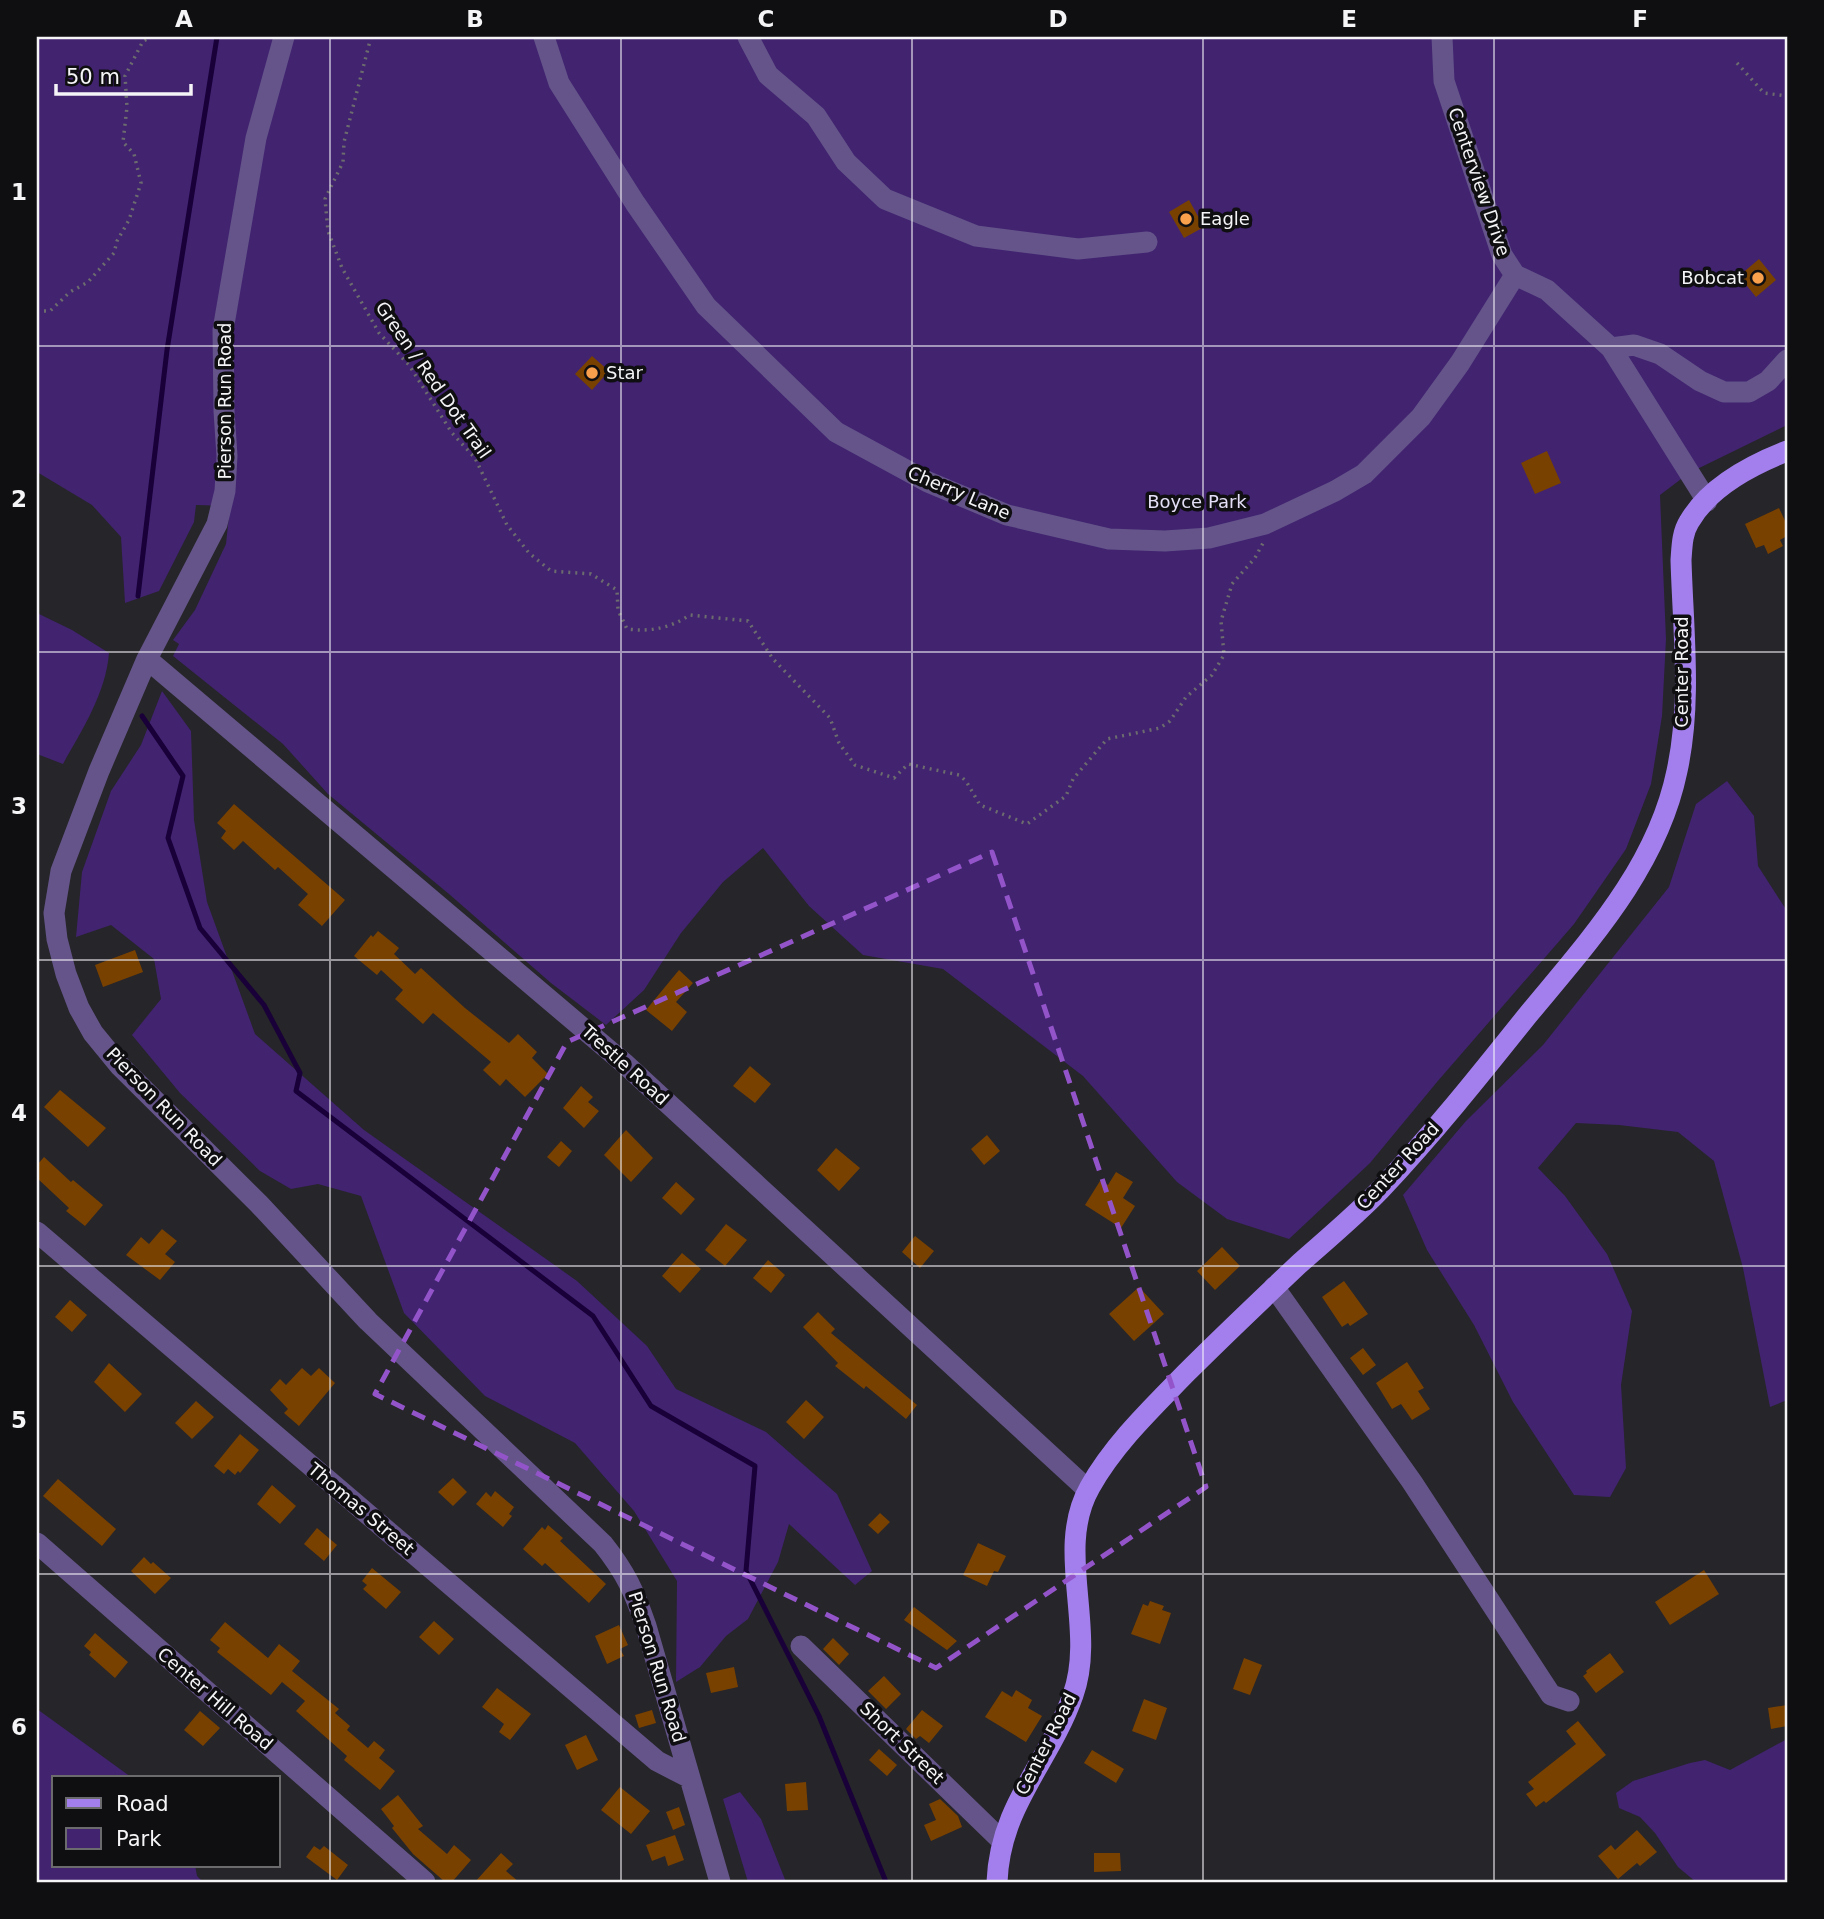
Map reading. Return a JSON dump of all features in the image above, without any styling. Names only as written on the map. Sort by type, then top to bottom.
[{"type":"main road","name":"Center Road","points":[[997,1882],[1002,1841],[1020,1794],[1061,1723],[1074,1692],[1082,1653],[1074,1553],[1088,1490],[1113,1451],[1164,1395],[1274,1287],[1379,1191],[1507,1041],[1599,928],[1633,880],[1667,809],[1677,771],[1685,716],[1683,539],[1688,522],[1732,478],[1787,451]]},
{"type":"street","name":"Pierson Run Road","points":[[284,37],[256,138],[223,330],[227,456],[225,491],[217,524],[147,659],[99,771],[61,872],[54,913],[57,939],[79,1008],[93,1033],[121,1066],[249,1194],[369,1321],[603,1544],[622,1567],[633,1588],[646,1626],[720,1882]]},
{"type":"street","name":"Cherry Lane","points":[[544,37],[559,83],[635,204],[706,306],[836,432],[928,482],[1007,515],[1109,539],[1165,541],[1209,538],[1276,519],[1364,474],[1421,417],[1460,363],[1515,275]]},
{"type":"street","points":[[748,37],[768,75],[816,116],[846,162],[885,199],[976,236],[1078,249],[1147,242]]},
{"type":"street","name":"Centerview Drive","points":[[1442,37],[1444,81],[1502,255],[1515,275],[1547,290],[1611,348],[1707,501]]},
{"type":"street","points":[[1611,348],[1634,345],[1660,354],[1700,381],[1724,392],[1749,392],[1768,382],[1787,360]]},
{"type":"street","name":"Trestle Road","points":[[147,659],[624,1063],[1088,1490]]},
{"type":"street","name":"Thomas Street","points":[[37,1232],[657,1761],[690,1778]]},
{"type":"street","points":[[1274,1287],[1412,1482],[1550,1695],[1569,1701]]},
{"type":"street","name":"Center Hill Road","points":[[37,1543],[425,1882]]},
{"type":"street","name":"Short Street","points":[[801,1646],[1002,1841]]},
{"type":"path","points":[[37,311],[50,311],[70,292],[88,282],[114,253],[117,241],[129,220],[141,183],[134,154],[123,142],[127,107],[125,76],[143,41],[152,37]]},
{"type":"path","name":"Green / Red Dot Trail","points":[[371,37],[344,142],[343,162],[325,199],[328,232],[342,268],[379,333],[409,365],[452,433],[475,458],[507,526],[529,553],[551,571],[591,574],[617,590],[618,610],[626,629],[647,632],[675,625],[690,615],[748,621],[773,659],[830,718],[839,743],[855,765],[894,778],[908,764],[959,775],[966,781],[980,804],[1027,824],[1066,796],[1073,779],[1107,739],[1160,728],[1170,720],[1186,697],[1212,676],[1224,655],[1221,621],[1232,584],[1255,558],[1276,519]]},
{"type":"path","points":[[1737,64],[1764,93],[1787,96]]},
{"type":"highlighted area","points":[[992,852],[1206,1487],[936,1668],[375,1394],[567,1042]]},
{"type":"green space","name":"Boyce Park","points":[[37,37],[1787,37],[1787,425],[1689,473],[1660,495],[1666,639],[1662,716],[1651,784],[1626,849],[1574,924],[1370,1163],[1289,1239],[1227,1219],[1177,1182],[1083,1076],[943,969],[863,955],[809,906],[763,848],[723,882],[681,933],[644,990],[606,1025],[551,983],[328,794],[283,744],[173,656],[179,644],[173,640],[195,610],[226,544],[230,506],[196,505],[194,522],[159,591],[125,603],[121,537],[92,505],[37,472]]},
{"type":"green space","points":[[37,613],[72,630],[109,653],[98,697],[63,764],[37,754]]},
{"type":"green space","points":[[162,691],[191,731],[194,820],[207,902],[255,1034],[364,1130],[577,1281],[647,1346],[676,1389],[766,1432],[837,1494],[872,1571],[855,1585],[789,1524],[778,1562],[748,1619],[726,1636],[700,1667],[676,1682],[677,1581],[634,1511],[575,1443],[485,1396],[404,1313],[361,1196],[318,1184],[291,1189],[260,1171],[180,1093],[132,1035],[161,999],[154,959],[111,925],[76,937],[82,872],[111,791],[141,745]]},
{"type":"green space","points":[[1727,781],[1754,816],[1758,866],[1787,911],[1787,1400],[1770,1407],[1743,1268],[1714,1161],[1678,1132],[1576,1123],[1538,1168],[1565,1196],[1607,1254],[1632,1311],[1621,1385],[1626,1468],[1610,1497],[1574,1495],[1513,1402],[1474,1325],[1427,1250],[1403,1195],[1466,1121],[1543,1045],[1669,887],[1696,804]]},
{"type":"green space","points":[[37,1709],[130,1776],[52,1776],[52,1867],[195,1867],[197,1876],[203,1882],[37,1882]]},
{"type":"green space","points":[[1787,1739],[1787,1882],[1696,1882],[1678,1867],[1655,1833],[1640,1817],[1619,1808],[1616,1793],[1633,1781],[1705,1760],[1730,1770]]},
{"type":"green space","points":[[740,1792],[761,1819],[786,1882],[748,1882],[723,1799]]},
{"type":"building","name":"Eagle","points":[[1189,200],[1204,227],[1184,238],[1169,212]]},
{"type":"building","name":"Bobcat","points":[[1759,259],[1776,280],[1756,297],[1739,276]]},
{"type":"building","name":"Star","points":[[592,356],[609,371],[592,390],[575,374]]},
{"type":"building","points":[[1547,451],[1561,483],[1535,494],[1521,463]]},
{"type":"building","points":[[1779,508],[1787,525],[1787,536],[1780,540],[1783,546],[1768,554],[1764,545],[1756,548],[1745,524]]},
{"type":"building","points":[[234,804],[345,900],[322,926],[298,905],[308,894],[278,867],[275,870],[243,841],[234,850],[221,838],[226,831],[217,823]]},
{"type":"building","points":[[378,931],[399,948],[394,954],[415,974],[421,968],[509,1043],[518,1034],[537,1052],[532,1058],[548,1074],[525,1097],[506,1079],[500,1086],[483,1070],[491,1062],[433,1013],[423,1024],[395,999],[403,990],[381,970],[377,975],[354,956],[371,935],[373,937]]},
{"type":"building","points":[[135,950],[143,972],[103,987],[95,965]]},
{"type":"building","points":[[679,970],[693,983],[676,1002],[687,1012],[672,1031],[646,1010]]},
{"type":"building","points":[[750,1066],[771,1084],[755,1103],[733,1086]]},
{"type":"building","points":[[581,1086],[593,1097],[588,1102],[599,1111],[584,1128],[563,1108]]},
{"type":"building","points":[[60,1090],[106,1128],[88,1147],[44,1107]]},
{"type":"building","points":[[626,1130],[653,1158],[631,1182],[604,1155]]},
{"type":"building","points":[[987,1135],[1000,1151],[984,1165],[971,1149]]},
{"type":"building","points":[[561,1141],[572,1151],[559,1167],[547,1157]]},
{"type":"building","points":[[836,1148],[860,1168],[839,1191],[817,1170]]},
{"type":"building","points":[[44,1157],[71,1182],[73,1180],[103,1205],[85,1226],[66,1211],[69,1208],[37,1178],[37,1165]]},
{"type":"building","points":[[1116,1172],[1133,1182],[1123,1198],[1135,1206],[1121,1228],[1085,1205],[1100,1181],[1108,1185]]},
{"type":"building","points":[[676,1182],[695,1199],[681,1215],[662,1198]]},
{"type":"building","points":[[726,1224],[747,1240],[725,1266],[705,1250]]},
{"type":"building","points":[[162,1229],[177,1241],[165,1254],[175,1262],[160,1280],[126,1255],[141,1237],[149,1244]]},
{"type":"building","points":[[915,1236],[934,1251],[920,1268],[902,1252]]},
{"type":"building","points":[[1222,1247],[1240,1266],[1215,1290],[1197,1271]]},
{"type":"building","points":[[682,1253],[701,1269],[680,1293],[662,1276]]},
{"type":"building","points":[[768,1260],[785,1275],[771,1293],[753,1278]]},
{"type":"building","points":[[1344,1281],[1368,1314],[1350,1326],[1348,1323],[1342,1327],[1322,1297]]},
{"type":"building","points":[[1139,1287],[1164,1314],[1134,1341],[1109,1314]]},
{"type":"building","points":[[70,1300],[87,1315],[72,1332],[55,1317]]},
{"type":"building","points":[[818,1312],[835,1329],[831,1333],[917,1405],[906,1419],[866,1386],[864,1389],[835,1366],[838,1363],[803,1327]]},
{"type":"building","points":[[1363,1348],[1376,1365],[1363,1375],[1350,1358]]},
{"type":"building","points":[[1407,1362],[1424,1388],[1418,1391],[1430,1409],[1412,1420],[1401,1404],[1392,1409],[1376,1383]]},
{"type":"building","points":[[109,1363],[142,1394],[125,1412],[94,1382]]},
{"type":"building","points":[[302,1368],[311,1376],[319,1368],[335,1383],[299,1426],[284,1413],[288,1409],[270,1390],[280,1379],[286,1385]]},
{"type":"building","points":[[806,1400],[824,1417],[804,1439],[786,1422]]},
{"type":"building","points":[[196,1401],[214,1417],[192,1439],[175,1423]]},
{"type":"building","points":[[240,1434],[259,1450],[240,1473],[238,1471],[235,1475],[228,1469],[224,1474],[214,1466]]},
{"type":"building","points":[[453,1478],[467,1492],[453,1506],[438,1492]]},
{"type":"building","points":[[58,1479],[116,1529],[102,1546],[43,1496]]},
{"type":"building","points":[[272,1485],[296,1506],[280,1524],[257,1504]]},
{"type":"building","points":[[495,1491],[514,1507],[509,1514],[512,1516],[503,1527],[476,1504],[486,1492],[491,1497]]},
{"type":"building","points":[[880,1513],[890,1522],[878,1534],[868,1525]]},
{"type":"building","points":[[548,1525],[563,1538],[560,1541],[606,1584],[589,1603],[545,1563],[542,1566],[523,1549],[542,1527],[545,1530]]},
{"type":"building","points":[[317,1528],[337,1545],[324,1561],[304,1544]]},
{"type":"building","points":[[978,1543],[1006,1556],[998,1572],[994,1571],[987,1586],[963,1575]]},
{"type":"building","points":[[144,1557],[171,1578],[155,1594],[131,1571]]},
{"type":"building","points":[[372,1568],[401,1592],[386,1609],[363,1589],[367,1585],[362,1581]]},
{"type":"building","points":[[1704,1570],[1719,1594],[1670,1625],[1655,1602]]},
{"type":"building","points":[[1150,1601],[1164,1606],[1162,1610],[1171,1613],[1160,1644],[1131,1634],[1143,1604],[1148,1606]]},
{"type":"building","points":[[914,1607],[957,1641],[947,1650],[904,1620]]},
{"type":"building","points":[[434,1621],[454,1639],[439,1655],[419,1637]]},
{"type":"building","points":[[225,1622],[268,1658],[279,1644],[300,1661],[292,1671],[339,1709],[335,1713],[350,1726],[347,1730],[368,1748],[374,1741],[385,1750],[379,1758],[395,1771],[380,1790],[344,1760],[347,1756],[296,1711],[305,1701],[282,1682],[271,1695],[217,1652],[220,1648],[210,1640]]},
{"type":"building","points":[[619,1625],[628,1645],[620,1649],[624,1656],[607,1664],[595,1636]]},
{"type":"building","points":[[95,1633],[128,1662],[115,1678],[89,1655],[91,1652],[84,1646]]},
{"type":"building","points":[[833,1638],[849,1654],[839,1665],[823,1649]]},
{"type":"building","points":[[1610,1653],[1624,1672],[1596,1693],[1583,1676]]},
{"type":"building","points":[[1244,1658],[1262,1665],[1250,1695],[1233,1689]]},
{"type":"building","points":[[734,1667],[738,1687],[711,1693],[706,1673]]},
{"type":"building","points":[[884,1676],[901,1694],[886,1709],[868,1691]]},
{"type":"building","points":[[497,1688],[531,1714],[510,1740],[499,1732],[504,1724],[482,1707]]},
{"type":"building","points":[[1016,1690],[1032,1700],[1028,1708],[1042,1716],[1026,1742],[985,1717],[1002,1691],[1012,1697]]},
{"type":"building","points":[[1144,1699],[1167,1708],[1156,1740],[1132,1731]]},
{"type":"building","points":[[1787,1705],[1787,1726],[1771,1729],[1768,1708]]},
{"type":"building","points":[[652,1710],[656,1723],[639,1728],[635,1715]]},
{"type":"building","points":[[922,1710],[943,1726],[929,1743],[920,1736],[916,1739],[906,1729]]},
{"type":"building","points":[[200,1711],[220,1728],[203,1746],[184,1730]]},
{"type":"building","points":[[1578,1721],[1606,1755],[1546,1803],[1544,1801],[1536,1807],[1526,1794],[1534,1789],[1528,1782],[1576,1744],[1566,1731]]},
{"type":"building","points":[[586,1735],[598,1760],[577,1770],[565,1745]]},
{"type":"building","points":[[879,1749],[897,1765],[887,1776],[869,1760]]},
{"type":"building","points":[[1092,1750],[1124,1769],[1116,1783],[1084,1763]]},
{"type":"building","points":[[806,1782],[808,1810],[787,1811],[785,1784]]},
{"type":"building","points":[[620,1787],[650,1811],[631,1834],[601,1810]]},
{"type":"building","points":[[398,1795],[423,1826],[418,1829],[447,1854],[454,1845],[471,1860],[452,1882],[445,1882],[413,1854],[392,1828],[394,1826],[381,1809]]},
{"type":"building","points":[[940,1799],[958,1816],[962,1827],[931,1841],[924,1825],[936,1820],[929,1804]]},
{"type":"building","points":[[679,1807],[685,1825],[673,1830],[666,1812]]},
{"type":"building","points":[[1637,1830],[1657,1852],[1640,1866],[1637,1863],[1618,1879],[1598,1856],[1611,1845],[1615,1850]]},
{"type":"building","points":[[675,1835],[684,1860],[668,1866],[665,1856],[652,1861],[646,1845]]},
{"type":"building","points":[[314,1846],[320,1850],[324,1846],[348,1865],[337,1880],[306,1857]]},
{"type":"building","points":[[501,1853],[513,1864],[506,1871],[519,1882],[475,1882]]},
{"type":"building","points":[[1094,1853],[1120,1853],[1121,1871],[1094,1872]]},
{"type":"waterway","points":[[138,596],[167,350],[217,37]]},
{"type":"waterway","points":[[142,716],[183,776],[168,838],[200,928],[264,1005],[300,1073],[296,1091],[593,1316],[651,1406],[755,1466],[746,1571],[819,1716],[886,1882]]},
{"type":"place","name":"Eagle","points":[[1186,219]]},
{"type":"place","name":"Bobcat","points":[[1758,278]]},
{"type":"place","name":"Star","points":[[592,373]]}]
